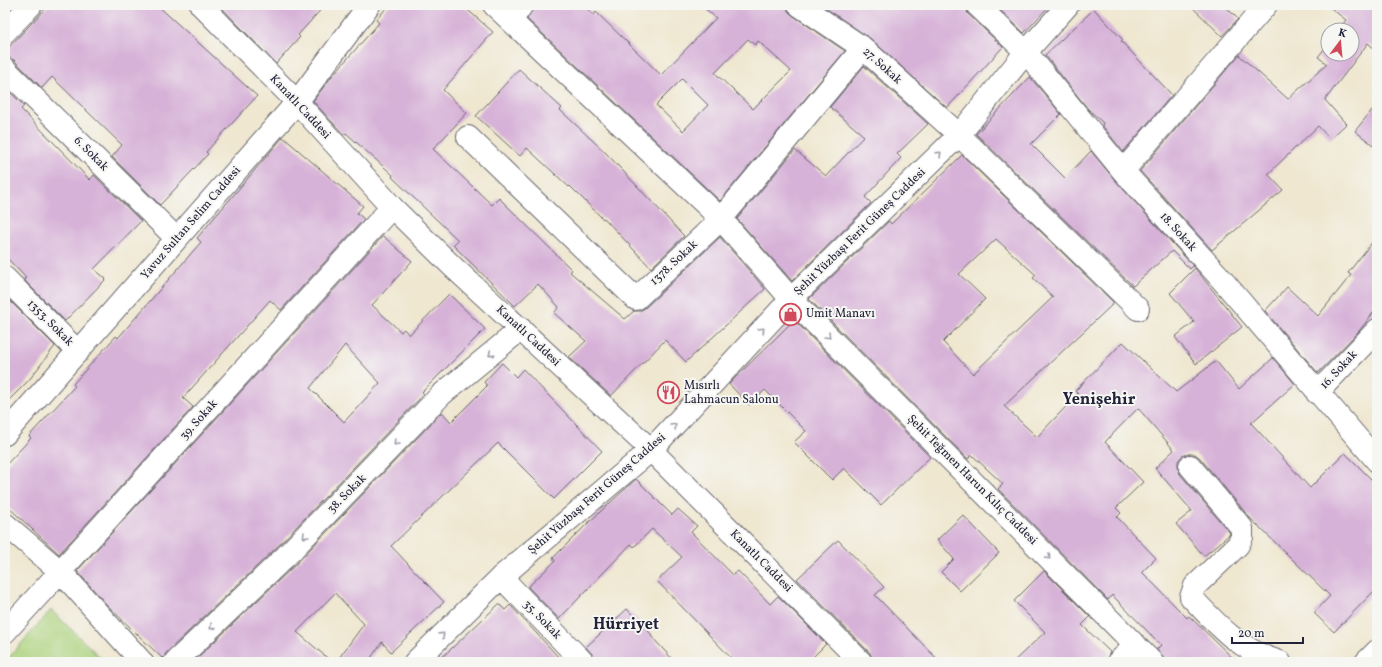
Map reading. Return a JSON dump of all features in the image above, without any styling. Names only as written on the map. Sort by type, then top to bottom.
[{"type":"street","points":[[5,32],[31,5]]},
{"type":"street","name":"Kanatlı Caddesi","points":[[201,5],[297,102],[392,207],[651,450],[861,662]]},
{"type":"street","name":"Yavuz Sultan Selim Caddesi","points":[[5,434],[297,102],[369,5]]},
{"type":"street","points":[[494,5],[516,13],[721,219],[791,299]]},
{"type":"street","name":"27. Sokak","points":[[799,5],[863,48],[959,135],[1138,309]]},
{"type":"street","name":"18. Sokak","points":[[977,5],[1026,52],[1123,171],[1217,274],[1317,393],[1377,461]]},
{"type":"street","name":"Şehit Yüzbaşı Ferit Güneş Caddesi","points":[[415,662],[501,577],[651,450],[791,299],[959,135],[1026,52],[1068,5]]},
{"type":"street","points":[[1123,171],[1266,5]]},
{"type":"street","name":"1378. Sokak","points":[[468,137],[636,299],[721,219],[863,48]]},
{"type":"street","name":"6. Sokak","points":[[5,69],[176,238]]},
{"type":"street","name":"39. Sokak","points":[[5,632],[392,207]]},
{"type":"street","name":"1353. Sokak","points":[[5,278],[78,352]]},
{"type":"street","name":"Şehit Teğmen Harun Kılıç Caddesi","points":[[791,299],[1152,662]]},
{"type":"street","name":"38. Sokak","points":[[175,662],[276,566],[441,395],[521,329]]},
{"type":"street","name":"16. Sokak","points":[[1317,393],[1377,330]]},
{"type":"street","points":[[1190,466],[1242,528],[1242,537],[1238,545],[1194,586],[1191,597],[1239,644],[1261,657],[1280,662]]},
{"type":"street","points":[[5,524],[61,572],[142,662]]},
{"type":"street","name":"35. Sokak","points":[[501,577],[583,662]]},
{"type":"street","points":[[1118,662],[1136,645]]},
{"type":"street","points":[[1366,662],[1377,651]]},
{"type":"green space","points":[[51,610],[105,662],[5,662]]},
{"type":"building","points":[[49,5],[157,5],[257,96],[206,152],[208,154],[160,205],[112,157],[122,145],[52,77],[42,88],[14,60],[5,57],[5,51]]},
{"type":"building","points":[[219,5],[325,5],[298,35],[300,37],[276,64]]},
{"type":"building","points":[[389,5],[462,5],[493,32],[443,90],[467,113],[433,149],[492,205],[499,198],[572,270],[570,272],[625,319],[634,311],[639,311],[645,308],[720,237],[765,289],[686,362],[665,340],[611,396],[569,357],[586,341],[554,313],[559,307],[538,284],[515,306],[453,245],[458,240],[392,177],[393,175],[346,133],[344,135],[313,101],[332,76],[379,23],[376,20]]},
{"type":"building","points":[[534,5],[583,5],[594,15],[596,12],[661,75],[716,18],[701,5],[787,5],[788,11],[792,15],[845,51],[720,201],[527,19]],"holes":[[[748,39],[755,45],[758,41],[791,71],[753,109],[715,73]],[[682,79],[708,105],[683,131],[656,105]]]},
{"type":"building","points":[[821,5],[965,5],[968,14],[1003,47],[947,108],[871,39]]},
{"type":"building","points":[[995,5],[1050,5],[1024,33]]},
{"type":"building","points":[[1190,5],[1224,5],[1238,19],[1222,36]]},
{"type":"building","points":[[1327,5],[1377,5],[1377,51],[1368,43],[1360,54],[1360,22],[1344,22],[1346,20]]},
{"type":"building","points":[[1094,9],[1123,40],[1121,41],[1172,95],[1123,152],[1102,125],[1103,123],[1088,109],[1045,55]]},
{"type":"building","points":[[1239,55],[1288,99],[1327,64],[1324,62],[1354,62],[1325,100],[1346,124],[1330,139],[1318,126],[1268,174],[1283,190],[1212,250],[1140,171]]},
{"type":"building","points":[[864,66],[928,124],[897,154],[901,158],[865,197],[871,203],[792,281],[737,219],[795,150],[826,176],[864,136],[830,107]]},
{"type":"building","points":[[519,69],[562,108],[560,110],[606,153],[684,236],[651,268],[604,218],[603,219],[570,186],[569,187],[527,148],[520,156],[476,116]]},
{"type":"building","points":[[1030,77],[1061,114],[1031,144],[1065,178],[1091,151],[1114,179],[1193,266],[1190,269],[1172,251],[1133,286],[976,134]]},
{"type":"building","points":[[5,87],[24,106],[21,109],[90,180],[94,175],[141,221],[94,269],[106,279],[65,321],[27,283],[24,279],[26,278],[5,256]]},
{"type":"building","points":[[1377,104],[1377,148],[1355,131]]},
{"type":"building","points":[[283,137],[363,206],[357,213],[364,219],[281,310],[270,300],[183,398],[193,407],[59,554],[5,504],[5,466],[31,438],[29,436],[75,386],[73,384],[116,336],[118,338],[201,242],[197,238]]},
{"type":"building","points":[[962,155],[1114,303],[1004,406],[1037,437],[1078,394],[1075,391],[1123,342],[1176,392],[1216,361],[1239,389],[1273,358],[1295,384],[1251,423],[1310,488],[1345,453],[1377,485],[1377,588],[1334,632],[1314,613],[1330,596],[1250,518],[1200,458],[1195,454],[1188,454],[1182,456],[1178,461],[1180,474],[1230,533],[1204,556],[1176,524],[1192,511],[1155,468],[1174,450],[1138,408],[1105,442],[1143,482],[1116,508],[1121,513],[1117,517],[1156,558],[1142,572],[1187,618],[1189,616],[1237,662],[1166,662],[1157,649],[1161,645],[1112,595],[1108,600],[998,489],[1003,484],[972,455],[968,459],[809,299],[889,221],[891,224]],"holes":[[[996,239],[1036,275],[1033,278],[1053,297],[973,374],[943,342],[985,299],[959,274]]]},
{"type":"building","points":[[383,236],[412,261],[372,305],[401,332],[404,329],[409,335],[449,294],[485,329],[422,392],[424,394],[277,547],[166,653],[163,659],[106,604],[77,571]],"holes":[[[345,345],[380,383],[344,422],[310,388]]]},
{"type":"building","points":[[1377,236],[1377,308],[1359,331],[1318,373],[1265,311],[1287,287],[1318,316],[1351,275],[1348,273]]},
{"type":"building","points":[[1195,268],[1242,327],[1196,364],[1175,337],[1194,322],[1170,293]]},
{"type":"building","points":[[10,301],[55,346],[29,380],[5,404],[5,306]]},
{"type":"building","points":[[794,320],[930,457],[881,505],[844,468],[832,480],[794,442],[806,431],[765,390],[749,405],[729,384]]},
{"type":"building","points":[[502,363],[516,377],[523,369],[602,451],[554,499],[498,443],[391,546],[444,602],[391,652],[382,642],[368,662],[336,662],[364,624],[335,593],[297,632],[332,662],[193,662],[295,565],[442,412],[451,422],[487,386],[484,382]]},
{"type":"building","points":[[636,479],[672,515],[678,509],[697,526],[691,532],[733,575],[738,571],[770,604],[778,596],[826,644],[808,662],[735,662],[657,581],[682,557],[652,529],[634,547],[631,544],[559,619],[528,587],[555,561],[553,558],[588,523]]},
{"type":"building","points":[[963,515],[999,553],[960,591],[941,572],[954,559],[937,540]]},
{"type":"building","points":[[838,540],[884,587],[875,595],[940,662],[873,662],[870,653],[797,579]]},
{"type":"building","points":[[1044,571],[1090,617],[1082,625],[1110,652],[1106,662],[1013,662],[1045,632],[1014,601]]},
{"type":"building","points":[[499,604],[505,610],[510,605],[563,662],[437,662]]},
{"type":"building","points":[[627,609],[675,662],[595,662],[592,654],[586,647]]},
{"type":"place","name":"Umit Manavı","points":[[791,314]]},
{"type":"place","name":"Mısırlı Lahmacun Salonu","points":[[669,393]]},
{"type":"district","name":"Yenişehir","points":[[1099,400]]},
{"type":"district","name":"Hürriyet","points":[[626,625]]}]
